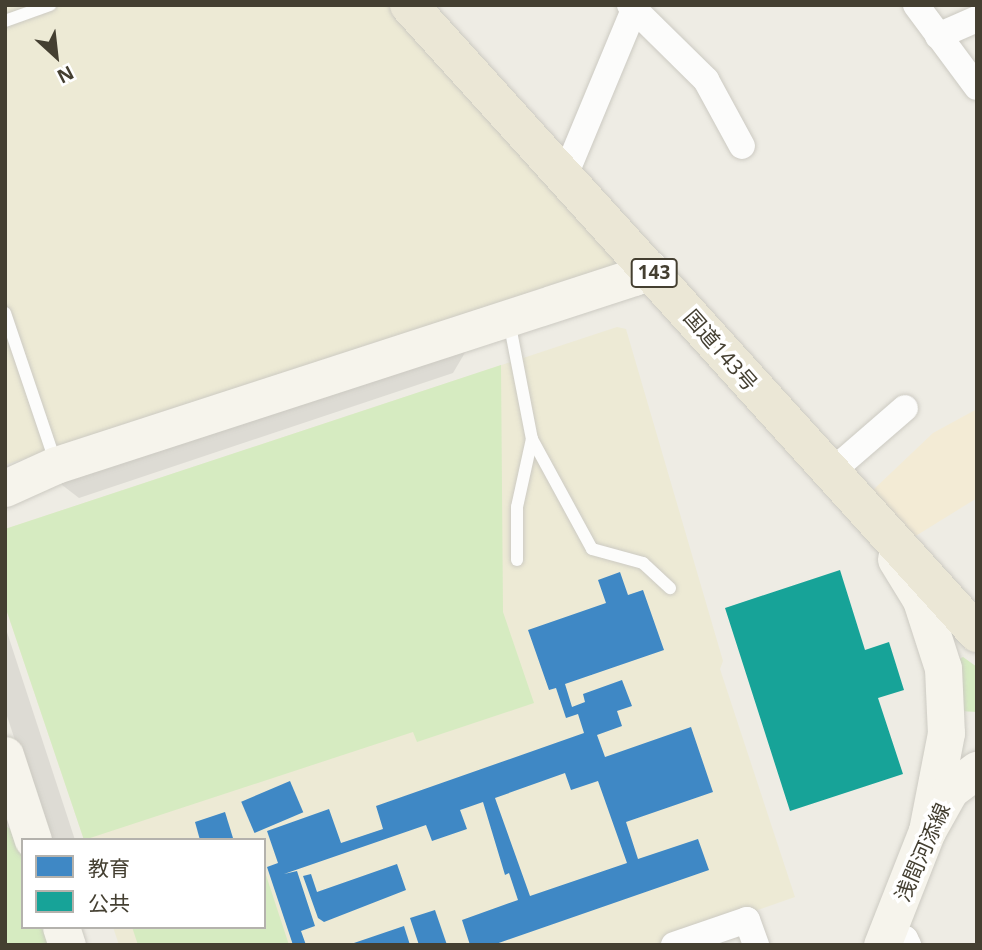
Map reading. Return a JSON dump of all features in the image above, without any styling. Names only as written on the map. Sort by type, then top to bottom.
[{"type":"highway","name":"国道143号","points":[[409,5],[566,173],[894,545],[977,633]]},
{"type":"street","points":[[916,5],[977,88]]},
{"type":"street","points":[[566,173],[634,7],[706,80],[742,146]]},
{"type":"street","points":[[938,36],[977,19]]},
{"type":"street","points":[[5,488],[57,465],[508,318],[649,268]]},
{"type":"street","points":[[830,473],[905,408]]},
{"type":"street","points":[[894,545],[897,566],[921,600],[943,668],[946,733],[927,831]]},
{"type":"street","name":"浅間河添線","points":[[892,941],[927,831],[950,790],[977,770]]},
{"type":"street","points":[[9,777],[32,838]]},
{"type":"street","points":[[674,945],[747,920],[756,945]]},
{"type":"lane","points":[[5,21],[50,5]]},
{"type":"lane","points":[[5,313],[57,465]]},
{"type":"lane","points":[[508,318],[532,439],[593,549],[643,563],[670,589]]},
{"type":"lane","points":[[517,560],[517,507],[532,439]]},
{"type":"shaded area","points":[[5,5],[388,5],[627,261],[5,465]]},
{"type":"shaded area","points":[[617,327],[626,329],[723,661],[720,669],[795,897],[658,945],[119,945],[114,929],[266,929],[266,838],[83,838],[5,606],[5,529]]},
{"type":"shaded area","points":[[473,339],[453,373],[79,498],[53,478]]},
{"type":"shaded area","points":[[977,409],[977,498],[914,537],[873,490],[933,433]]},
{"type":"shaded area","points":[[5,626],[74,838],[47,838],[5,710]]},
{"type":"green space","points":[[501,365],[503,612],[534,703],[417,742],[413,732],[83,838],[5,606],[5,529]]},
{"type":"green space","points":[[963,657],[977,667],[977,712],[959,711],[957,660]]},
{"type":"green space","points":[[5,826],[13,830],[21,853],[21,929],[46,929],[51,945],[5,945]]},
{"type":"green space","points":[[266,875],[289,945],[138,945],[133,929],[266,929]]},
{"type":"building: 教育","points":[[620,572],[628,595],[643,590],[664,650],[565,684],[572,707],[585,702],[583,694],[622,680],[632,706],[617,711],[622,726],[597,735],[605,757],[691,727],[713,792],[626,822],[638,859],[698,839],[709,870],[493,945],[470,945],[462,920],[518,900],[509,873],[505,875],[483,802],[460,810],[467,829],[432,841],[426,825],[284,874],[297,871],[315,926],[301,931],[306,945],[293,945],[267,867],[278,863],[267,831],[329,809],[341,843],[383,829],[376,806],[584,733],[578,714],[566,718],[556,688],[549,690],[528,630],[606,603],[598,580]],"holes":[[[565,773],[571,790],[598,781],[627,863],[530,896],[495,798]]]},
{"type":"building: 教育","points":[[290,781],[303,812],[254,833],[241,802]]},
{"type":"building: 教育","points":[[225,812],[233,838],[199,838],[195,822]]},
{"type":"building: 教育","points":[[397,864],[406,890],[324,922],[318,918],[303,876],[311,874],[317,892]]},
{"type":"building: 教育","points":[[435,910],[447,945],[419,945],[410,918]]},
{"type":"building: 教育","points":[[404,926],[410,945],[351,945],[351,944]]},
{"type":"building: 公共","points":[[840,570],[865,650],[889,642],[904,690],[878,698],[903,774],[790,811],[725,608]]}]
